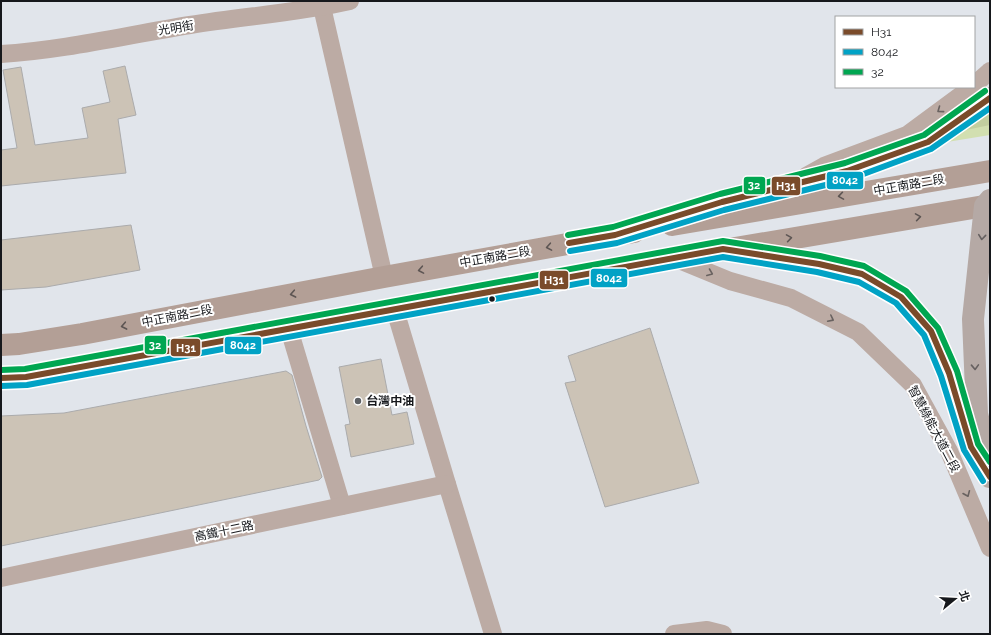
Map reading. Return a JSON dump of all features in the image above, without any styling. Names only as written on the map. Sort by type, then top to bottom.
[{"type":"highway","points":[[615,235],[722,202],[846,171],[928,142],[990,98]]},
{"type":"highway","points":[[988,204],[973,318],[977,414],[990,462]]},
{"type":"highway","points":[[723,249],[819,264],[862,274],[901,298],[931,331],[949,373],[971,447],[990,477]]},
{"type":"street","name":"光明街","points":[[1,54],[34,52],[192,24],[322,7],[350,1]]},
{"type":"street","points":[[322,7],[384,277]]},
{"type":"street","points":[[975,84],[990,71]]},
{"type":"street","points":[[792,184],[824,166],[907,135],[971,88]]},
{"type":"street","name":"中正南路二段","points":[[1,345],[19,344],[82,334],[615,235],[990,171]]},
{"type":"street","points":[[1,378],[26,377],[723,249],[988,204]]},
{"type":"street","name":"智慧綠能大道二段","points":[[674,258],[730,281],[791,298],[858,332],[912,385],[949,451],[990,548]]},
{"type":"street","points":[[396,310],[493,634]]},
{"type":"street","points":[[290,329],[342,506]]},
{"type":"street","name":"高鐵十二路","points":[[1,578],[447,484]]},
{"type":"street","points":[[674,634],[715,632]]},
{"type":"green space","points":[[990,109],[990,135],[947,142]]},
{"type":"green space","points":[[990,109],[990,125],[961,131]]},
{"type":"building","points":[[125,66],[136,115],[118,119],[126,173],[1,186],[1,150],[17,148],[3,70],[21,67],[35,145],[88,138],[82,108],[110,102],[103,71]]},
{"type":"building","points":[[131,225],[140,270],[46,287],[1,290],[1,240]]},
{"type":"building","points":[[650,328],[699,483],[605,507],[565,383],[576,381],[568,356]]},
{"type":"building","points":[[381,359],[392,415],[407,412],[414,444],[351,457],[345,425],[350,424],[339,367]]},
{"type":"building","points":[[286,371],[292,375],[322,477],[319,480],[1,546],[1,416],[64,413]]},
{"type":"transit line","name":"32","points":[[568,235],[613,227],[720,194],[845,163],[924,135],[985,91]]},
{"type":"transit line","name":"H31","points":[[569,243],[615,235],[722,202],[847,171],[928,142],[990,98]]},
{"type":"transit line","name":"8042","points":[[570,251],[617,243],[724,210],[850,179],[931,149],[990,108]]},
{"type":"transit line","name":"32","points":[[1,370],[25,369],[723,241],[820,256],[864,266],[906,291],[938,328],[957,371],[978,444],[990,462]]},
{"type":"transit line","name":"H31","points":[[1,378],[26,377],[723,249],[819,264],[862,274],[901,297],[931,331],[949,373],[971,447],[990,477]]},
{"type":"transit line","name":"8042","points":[[1,386],[27,385],[723,257],[817,272],[859,282],[896,303],[924,335],[941,376],[964,450],[983,481]]},
{"type":"place","name":"台灣中油","points":[[358,401]]}]
